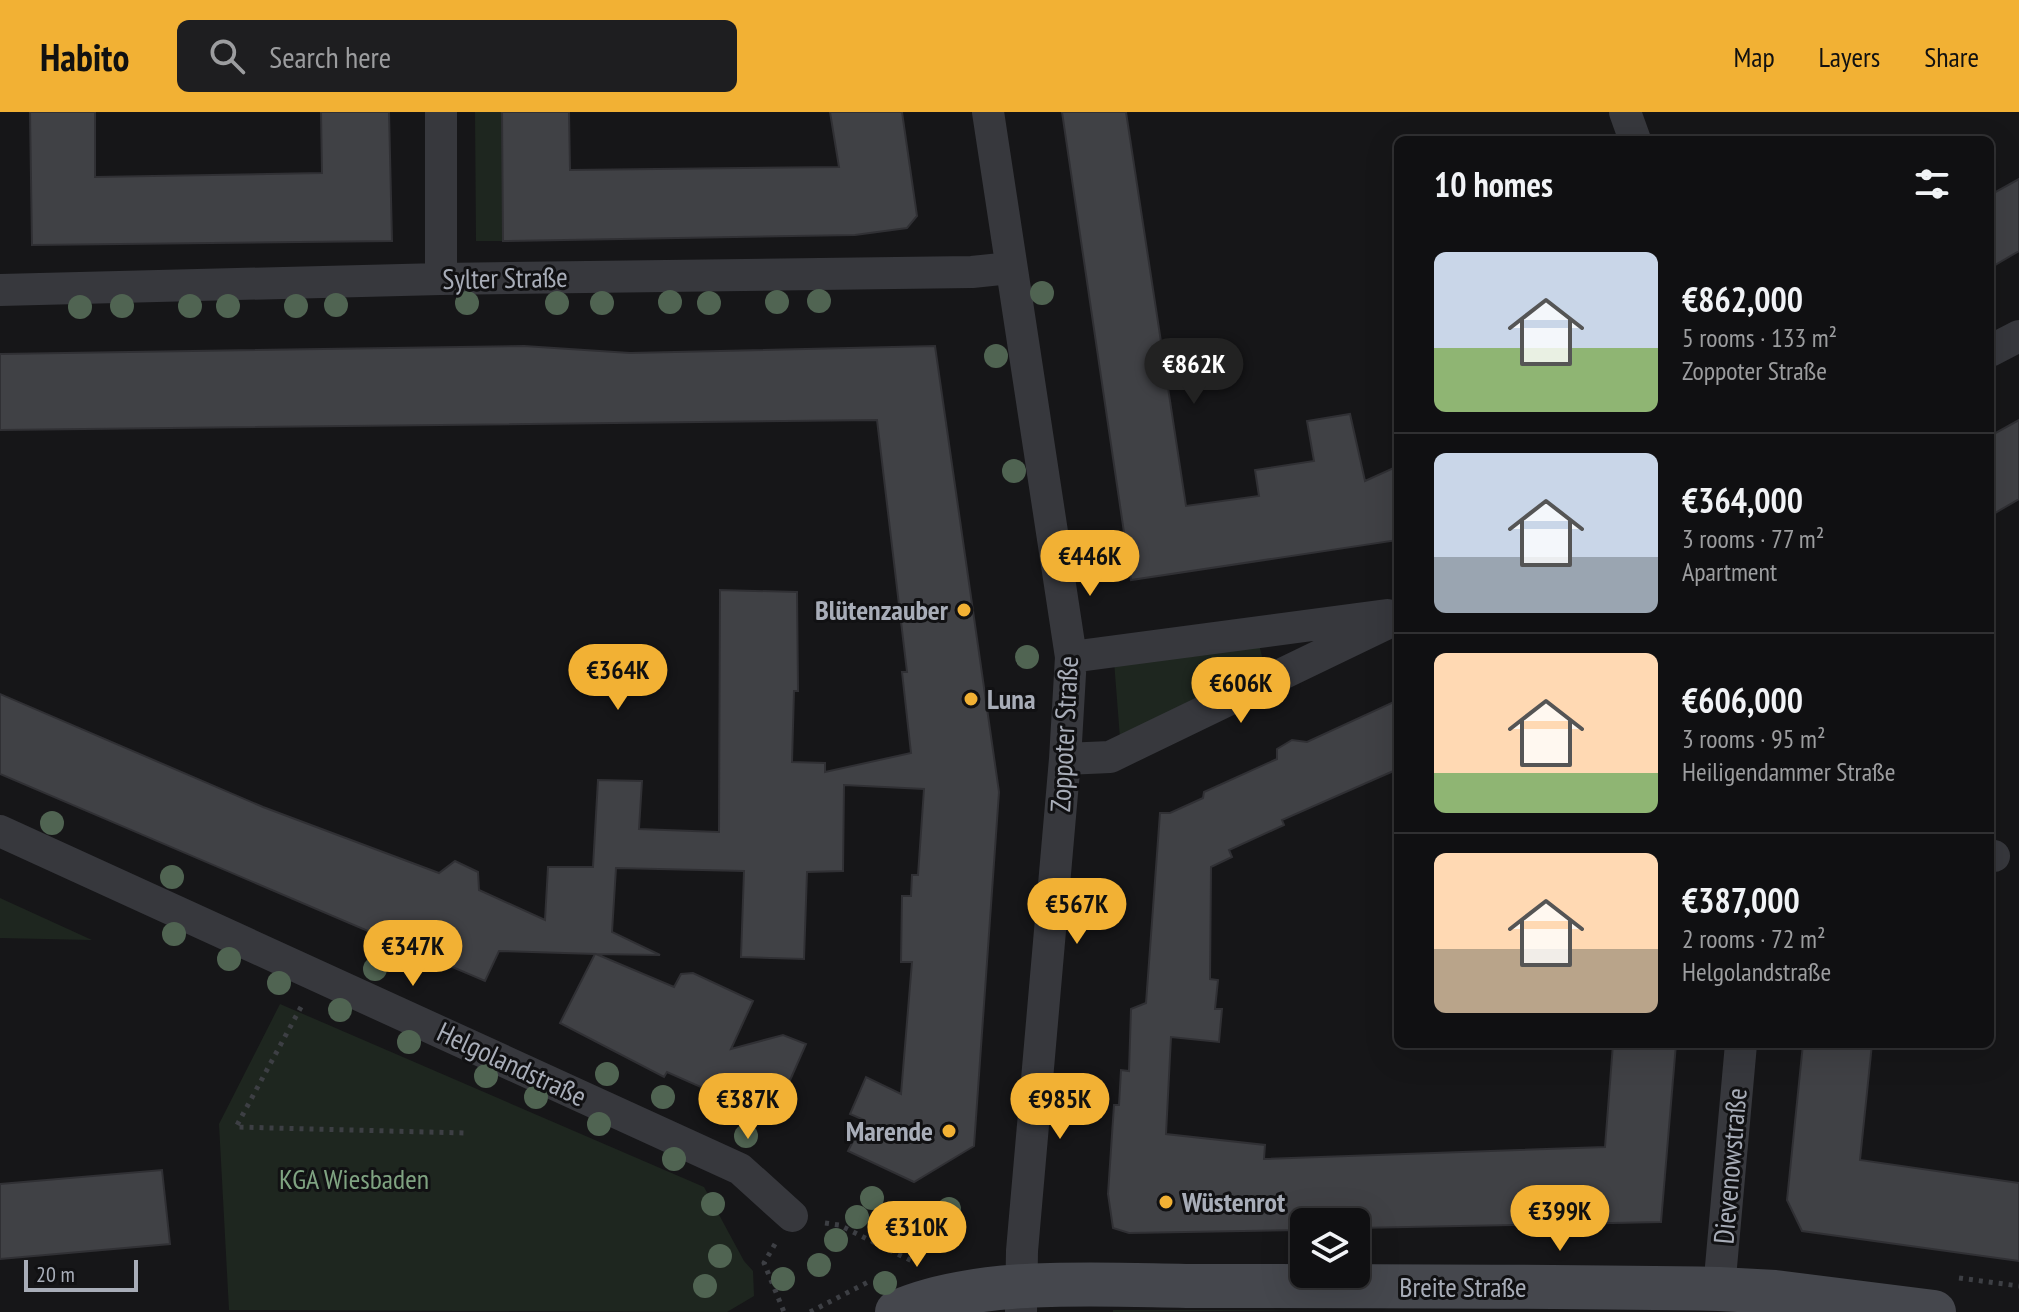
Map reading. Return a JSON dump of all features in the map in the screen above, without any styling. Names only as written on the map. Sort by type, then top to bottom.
[{"type":"main road","name":"Breite Straße","points":[[897,1312],[962,1292],[1021,1300],[1399,1299],[1719,1289],[1775,1292],[1934,1312]]},
{"type":"street","points":[[441,112],[441,279]]},
{"type":"street","name":"Zoppoter Straße","points":[[988,112],[1071,657],[1021,1300]]},
{"type":"street","points":[[1625,112],[1634,136]]},
{"type":"street","name":"Sylter Straße","points":[[0,290],[441,279],[972,272],[1010,268]]},
{"type":"street","points":[[1994,349],[2019,336]]},
{"type":"street","points":[[1071,657],[1394,617]]},
{"type":"street","points":[[1065,759],[1110,757],[1394,618]]},
{"type":"street","name":"Helgolandstraße","points":[[0,831],[740,1169],[792,1216]]},
{"type":"street","name":"Dievenowstraße","points":[[1719,1289],[1741,1048]]},
{"type":"path","points":[[305,999],[236,1127],[465,1133]]},
{"type":"path","points":[[839,1225],[919,1264]]},
{"type":"path","points":[[764,1263],[784,1312]]},
{"type":"green space","points":[[475,112],[502,112],[503,241],[476,241]]},
{"type":"green space","points":[[1258,640],[1266,673],[1120,738],[1114,661]]},
{"type":"green space","points":[[0,898],[92,940],[0,938]]},
{"type":"green space","name":"KGA Wiesbaden","points":[[280,1004],[704,1187],[744,1261],[753,1271],[754,1296],[727,1312],[229,1310],[219,1124]]},
{"type":"green space","points":[[1113,1310],[1339,1310],[1113,1312]]},
{"type":"building","points":[[30,112],[95,112],[95,177],[322,173],[321,112],[389,112],[392,241],[32,245]]},
{"type":"building","points":[[502,112],[569,112],[570,170],[839,167],[830,112],[902,112],[917,216],[907,228],[855,235],[503,241]]},
{"type":"building","points":[[1062,112],[1126,112],[1186,506],[1259,496],[1255,470],[1314,461],[1307,421],[1350,414],[1365,481],[1394,468],[1394,541],[1131,580]]},
{"type":"building","points":[[2019,179],[2019,251],[1994,266],[1994,193]]},
{"type":"building","points":[[524,346],[630,353],[935,346],[999,792],[974,1146],[914,1182],[848,1151],[864,1120],[850,1114],[866,1077],[901,1094],[912,962],[901,962],[902,896],[911,896],[912,875],[918,875],[924,789],[844,785],[843,871],[807,872],[804,959],[741,957],[744,871],[616,868],[612,932],[660,955],[596,954],[674,987],[681,974],[693,973],[753,1001],[731,1049],[783,1035],[806,1044],[773,1119],[667,1072],[664,1077],[560,1023],[595,954],[499,951],[485,981],[0,774],[0,694],[263,807],[439,873],[455,861],[478,872],[479,890],[545,920],[548,867],[593,867],[598,780],[642,781],[639,829],[719,832],[720,590],[797,592],[798,691],[794,691],[792,762],[825,763],[825,772],[911,753],[902,672],[907,672],[877,420],[0,430],[0,354]]},
{"type":"building","points":[[2019,420],[2019,499],[1994,514],[1994,434]]},
{"type":"building","points":[[1394,702],[1394,771],[1282,820],[1284,825],[1229,850],[1232,857],[1211,867],[1210,979],[1218,980],[1215,1009],[1222,1009],[1219,1042],[1171,1037],[1166,1134],[1265,1145],[1264,1159],[1605,1147],[1613,1048],[1676,1048],[1661,1222],[1370,1228],[1370,1208],[1290,1208],[1290,1230],[1129,1233],[1113,1228],[1108,1194],[1114,1105],[1119,1105],[1121,1070],[1129,1071],[1131,1009],[1146,1003],[1160,813],[1170,813],[1203,798],[1204,792],[1277,759],[1277,749],[1292,740],[1307,742]]},
{"type":"building","points":[[1803,1048],[1872,1048],[1860,1160],[2019,1183],[2019,1261],[1802,1231],[1787,1200]]},
{"type":"building","points":[[162,1170],[170,1244],[0,1259],[0,1184]]},
{"type":"place","name":"Blütenzauber","points":[[964,610]]},
{"type":"place","name":"Luna","points":[[971,699]]},
{"type":"place","name":"Marende","points":[[949,1131]]},
{"type":"place","name":"Wüstenrot","points":[[1166,1202]]}]
